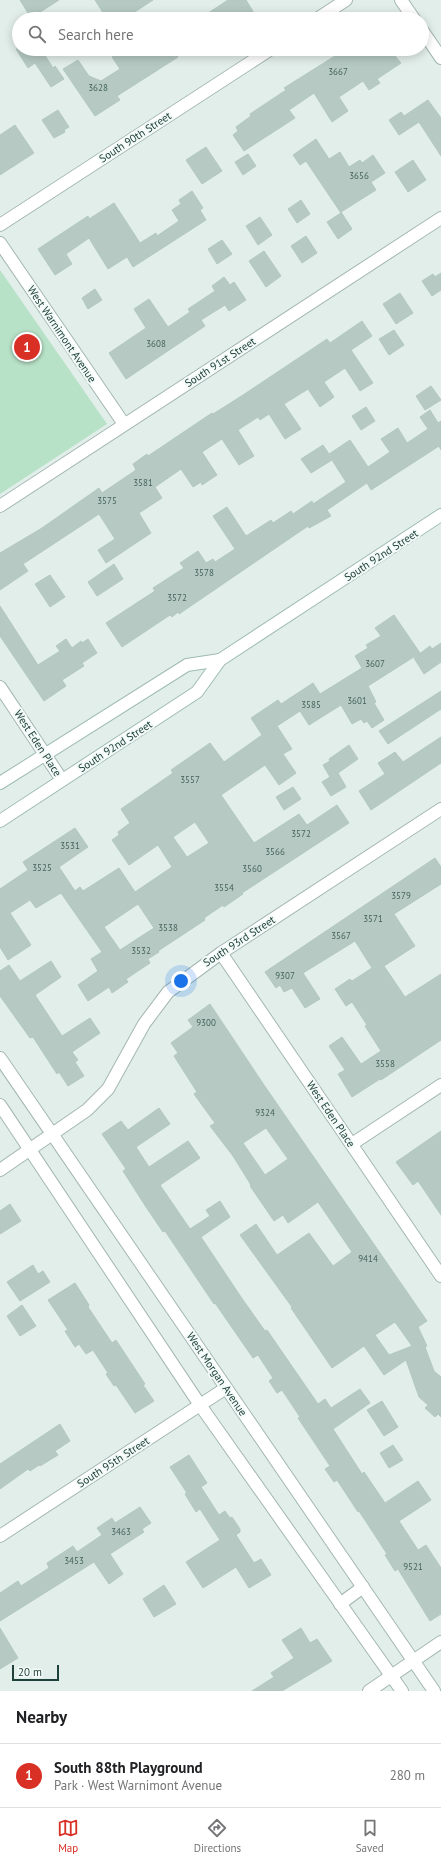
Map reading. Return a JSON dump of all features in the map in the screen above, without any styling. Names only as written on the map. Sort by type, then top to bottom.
[{"type":"street","points":[[328,12],[346,0]]},
{"type":"street","points":[[401,0],[409,12]]},
{"type":"street","points":[[429,40],[441,58]]},
{"type":"street","name":"South 90th Street","points":[[0,224],[260,56]]},
{"type":"street","name":"South 91st Street","points":[[0,506],[441,218]]},
{"type":"street","name":"West Warnimont Avenue","points":[[0,243],[124,424]]},
{"type":"street","name":"South 92nd Street","points":[[0,821],[198,692],[220,660],[441,516]]},
{"type":"street","name":"South 92nd Street","points":[[0,783],[187,665],[220,660]]},
{"type":"street","name":"West Eden Place","points":[[0,687],[62,780]]},
{"type":"street","name":"South 93rd Street","points":[[0,1170],[87,1110],[108,1089],[144,1024],[168,992],[221,953],[441,809]]},
{"type":"street","name":"West Eden Place","points":[[221,953],[441,1276]]},
{"type":"street","name":"West Morgan Avenue","points":[[0,1058],[434,1691]]},
{"type":"street","points":[[352,1144],[441,1085]]},
{"type":"street","points":[[0,1105],[200,1405],[402,1691]]},
{"type":"street","name":"South 95th Street","points":[[0,1536],[226,1388]]},
{"type":"street","points":[[340,1604],[363,1588]]},
{"type":"street","points":[[369,1691],[441,1642]]},
{"type":"green space","points":[[0,270],[107,424],[0,494]]},
{"type":"building","points":[[20,0],[59,0],[40,12],[27,12]]},
{"type":"building","points":[[95,0],[153,0],[135,12],[103,12]]},
{"type":"building","points":[[228,0],[246,0],[253,12],[210,12]]},
{"type":"building","points":[[20,56],[45,56],[53,68],[55,66],[64,79],[51,87],[35,63],[28,68]]},
{"type":"building","points":[[335,56],[395,56],[401,63],[377,79],[380,83],[369,90],[363,81],[339,97],[348,111],[332,122],[314,93],[289,110],[295,118],[244,151],[233,135],[238,131],[236,127],[251,116],[250,114],[286,90],[284,88]]},
{"type":"building","points":[[112,57],[178,57],[117,96],[120,100],[95,116],[63,69],[78,60],[89,76],[101,81],[120,69]]},
{"type":"building","points":[[428,100],[441,118],[441,156],[419,122],[399,135],[389,120],[401,112],[404,116]]},
{"type":"building","points":[[58,110],[69,127],[64,130],[65,132],[54,138],[42,120]]},
{"type":"building","points":[[15,125],[34,153],[0,175],[0,135]]},
{"type":"building","points":[[316,139],[329,159],[340,152],[349,167],[360,160],[362,163],[373,155],[385,173],[371,182],[376,190],[341,212],[352,229],[338,239],[327,222],[341,213],[306,161],[300,165],[293,155]]},
{"type":"building","points":[[206,147],[222,171],[202,184],[186,160]]},
{"type":"building","points":[[248,154],[256,166],[243,175],[235,162]]},
{"type":"building","points":[[413,160],[426,180],[408,192],[395,172]]},
{"type":"building","points":[[192,191],[203,208],[200,210],[206,220],[133,267],[127,257],[108,269],[89,238],[66,254],[72,264],[55,275],[38,249],[88,216],[89,219],[114,203],[140,243],[156,233],[157,236],[179,221],[172,210],[181,204],[179,200]]},
{"type":"building","points":[[301,200],[310,214],[297,223],[288,209]]},
{"type":"building","points":[[260,217],[272,235],[258,245],[246,226]]},
{"type":"building","points":[[306,236],[317,253],[302,263],[291,246]]},
{"type":"building","points":[[222,240],[232,254],[217,264],[208,249]]},
{"type":"building","points":[[264,251],[281,276],[266,287],[249,261]]},
{"type":"building","points":[[441,273],[441,290],[432,296],[422,281],[433,274],[435,277]]},
{"type":"building","points":[[224,277],[230,285],[234,282],[246,300],[229,311],[225,305],[201,320],[205,326],[126,379],[109,353],[146,328],[134,309],[149,299],[168,327],[190,312],[188,309],[215,291],[212,286]]},
{"type":"building","points":[[95,289],[102,300],[88,309],[82,298]]},
{"type":"building","points":[[400,293],[413,313],[396,324],[383,304]]},
{"type":"building","points":[[362,321],[372,336],[351,350],[373,383],[360,391],[345,368],[324,382],[334,397],[320,407],[308,389],[284,404],[301,429],[285,439],[269,414],[260,420],[258,417],[238,430],[254,456],[239,465],[222,439],[202,452],[217,475],[202,485],[201,482],[193,487],[181,469],[155,487],[162,498],[139,513],[151,533],[106,563],[98,550],[115,539],[99,514],[23,564],[28,571],[0,590],[0,553],[42,528],[99,488],[102,493],[136,470],[133,464],[147,454],[148,456],[327,339],[330,343]]},
{"type":"building","points":[[394,330],[404,345],[389,355],[379,339]]},
{"type":"building","points":[[431,386],[441,400],[425,410],[416,396]]},
{"type":"building","points":[[366,407],[375,421],[361,430],[352,416]]},
{"type":"building","points":[[430,410],[438,423],[441,421],[441,450],[439,446],[371,490],[367,483],[327,510],[331,516],[309,528],[308,526],[179,614],[178,612],[172,617],[170,615],[122,647],[106,623],[155,591],[153,588],[184,568],[180,563],[198,551],[206,563],[213,559],[215,562],[235,549],[213,516],[227,507],[246,536],[271,520],[273,523],[291,511],[293,514],[312,501],[313,504],[346,482],[332,460],[311,473],[301,459],[323,445],[329,454],[350,440],[368,467],[390,452],[381,439],[398,428],[407,443],[428,429],[420,417]]},
{"type":"building","points":[[114,564],[123,579],[97,596],[88,582]]},
{"type":"building","points":[[50,575],[65,597],[50,607],[35,584]]},
{"type":"building","points":[[0,606],[38,665],[60,651],[56,646],[66,639],[72,648],[81,641],[82,643],[88,639],[97,653],[82,663],[84,666],[62,680],[66,686],[44,701],[0,636]]},
{"type":"building","points":[[394,615],[420,653],[368,686],[376,702],[374,703],[384,720],[372,728],[367,721],[364,723],[361,719],[352,724],[341,705],[309,725],[300,711],[277,726],[292,749],[283,754],[296,773],[279,785],[265,765],[221,795],[254,843],[299,814],[307,825],[337,805],[349,823],[242,893],[243,894],[224,907],[223,905],[204,918],[205,920],[148,959],[150,963],[126,979],[128,982],[112,993],[109,987],[88,1001],[78,985],[98,971],[91,959],[102,952],[61,893],[36,908],[30,900],[10,913],[31,945],[8,960],[0,947],[0,889],[28,870],[23,862],[75,828],[88,847],[59,867],[75,891],[80,887],[83,891],[119,868],[135,892],[172,867],[158,845],[129,865],[112,840],[119,835],[118,832],[130,823],[121,809],[173,773],[171,770],[210,743],[224,762],[262,735],[251,718],[278,700],[281,704],[313,683],[320,694],[362,668],[355,656],[368,648],[366,645],[381,636],[375,628]],"holes":[[[195,822],[209,843],[187,857],[173,837]],[[138,904],[154,928],[120,950],[104,927]]]},
{"type":"building","points":[[441,643],[441,662],[424,674],[414,658],[430,646],[432,649]]},
{"type":"building","points":[[441,691],[441,709],[388,744],[379,731]]},
{"type":"building","points":[[441,737],[441,763],[371,810],[359,791],[385,774],[378,763],[395,752],[403,762]]},
{"type":"building","points":[[349,745],[358,759],[338,773],[346,787],[331,796],[322,782],[330,777],[323,765]]},
{"type":"building","points":[[293,787],[301,799],[284,810],[276,797]]},
{"type":"building","points":[[435,858],[441,867],[441,884],[394,914],[415,946],[384,966],[405,997],[441,974],[441,1040],[381,1080],[380,1079],[352,1097],[338,1074],[345,1070],[329,1046],[342,1037],[361,1064],[381,1051],[352,1002],[346,1006],[335,989],[350,979],[352,981],[372,968],[355,941],[303,973],[320,999],[305,1008],[292,988],[284,992],[280,985],[276,988],[265,972]]},
{"type":"building","points":[[51,961],[61,977],[35,995],[62,1036],[90,1018],[100,1033],[72,1052],[78,1060],[75,1062],[84,1076],[68,1086],[59,1072],[57,1074],[33,1037],[30,1038],[0,996],[0,971],[9,965],[20,981]]},
{"type":"building","points":[[210,1004],[427,1321],[418,1327],[427,1346],[425,1347],[434,1371],[441,1377],[441,1417],[438,1414],[435,1417],[425,1408],[428,1405],[419,1397],[406,1360],[384,1375],[364,1346],[332,1368],[291,1308],[292,1307],[240,1235],[256,1224],[277,1255],[309,1233],[333,1266],[352,1252],[318,1202],[288,1223],[283,1215],[274,1221],[250,1186],[251,1185],[233,1156],[210,1126],[215,1123],[194,1094],[197,1092],[174,1056],[178,1053],[171,1043],[193,1027],[188,1020]],"holes":[[[266,1128],[288,1159],[265,1175],[243,1143]],[[395,1322],[412,1346],[389,1355],[375,1335]]]},
{"type":"building","points":[[159,1108],[170,1124],[136,1147],[149,1167],[188,1141],[200,1158],[160,1185],[190,1229],[210,1216],[206,1210],[220,1201],[230,1217],[201,1237],[241,1297],[265,1331],[267,1330],[318,1404],[325,1399],[331,1408],[360,1389],[370,1403],[333,1429],[362,1474],[364,1472],[385,1503],[418,1481],[431,1500],[399,1521],[418,1550],[426,1545],[441,1568],[441,1614],[430,1621],[398,1569],[395,1571],[385,1555],[387,1554],[359,1511],[358,1512],[337,1480],[334,1482],[325,1469],[330,1466],[298,1418],[300,1417],[282,1390],[277,1393],[269,1381],[273,1378],[258,1355],[253,1358],[215,1303],[214,1304],[165,1231],[163,1232],[123,1171],[126,1169],[102,1134],[121,1121],[128,1130]]},
{"type":"building","points":[[441,1131],[441,1215],[418,1181],[413,1185],[396,1162]]},
{"type":"building","points":[[10,1204],[21,1221],[0,1234],[0,1211]]},
{"type":"building","points":[[33,1265],[38,1274],[43,1271],[50,1282],[20,1301],[7,1282]]},
{"type":"building","points":[[75,1283],[89,1305],[88,1307],[112,1343],[116,1340],[145,1384],[143,1385],[154,1401],[135,1413],[116,1385],[114,1386],[106,1374],[108,1373],[93,1350],[86,1354],[79,1344],[75,1347],[65,1331],[68,1330],[48,1300]]},
{"type":"building","points":[[22,1305],[36,1326],[20,1336],[7,1316]]},
{"type":"building","points":[[382,1401],[398,1427],[384,1436],[367,1410]]},
{"type":"building","points":[[60,1424],[70,1441],[55,1451],[58,1455],[30,1471],[28,1469],[0,1489],[0,1464]]},
{"type":"building","points":[[393,1445],[403,1460],[389,1468],[380,1453]]},
{"type":"building","points":[[189,1455],[207,1483],[201,1487],[219,1515],[225,1511],[230,1518],[232,1517],[240,1529],[240,1532],[236,1535],[254,1563],[261,1559],[271,1575],[249,1588],[236,1567],[203,1588],[186,1562],[220,1540],[200,1509],[196,1512],[185,1494],[187,1493],[170,1467]]},
{"type":"building","points":[[140,1507],[151,1523],[142,1529],[144,1532],[110,1554],[123,1574],[109,1584],[94,1562],[0,1621],[0,1593],[18,1581],[21,1586],[49,1568],[47,1563],[73,1546],[77,1552],[102,1535],[97,1528],[112,1518],[115,1523]]},
{"type":"building","points":[[164,1585],[176,1604],[154,1617],[143,1599]]},
{"type":"building","points":[[0,1628],[18,1658],[0,1669]]},
{"type":"building","points":[[301,1628],[310,1643],[317,1639],[332,1661],[282,1691],[252,1691],[274,1677],[271,1673],[294,1658],[282,1640]]},
{"type":"place","name":"South 88th Playground","points":[[27,347]]}]
